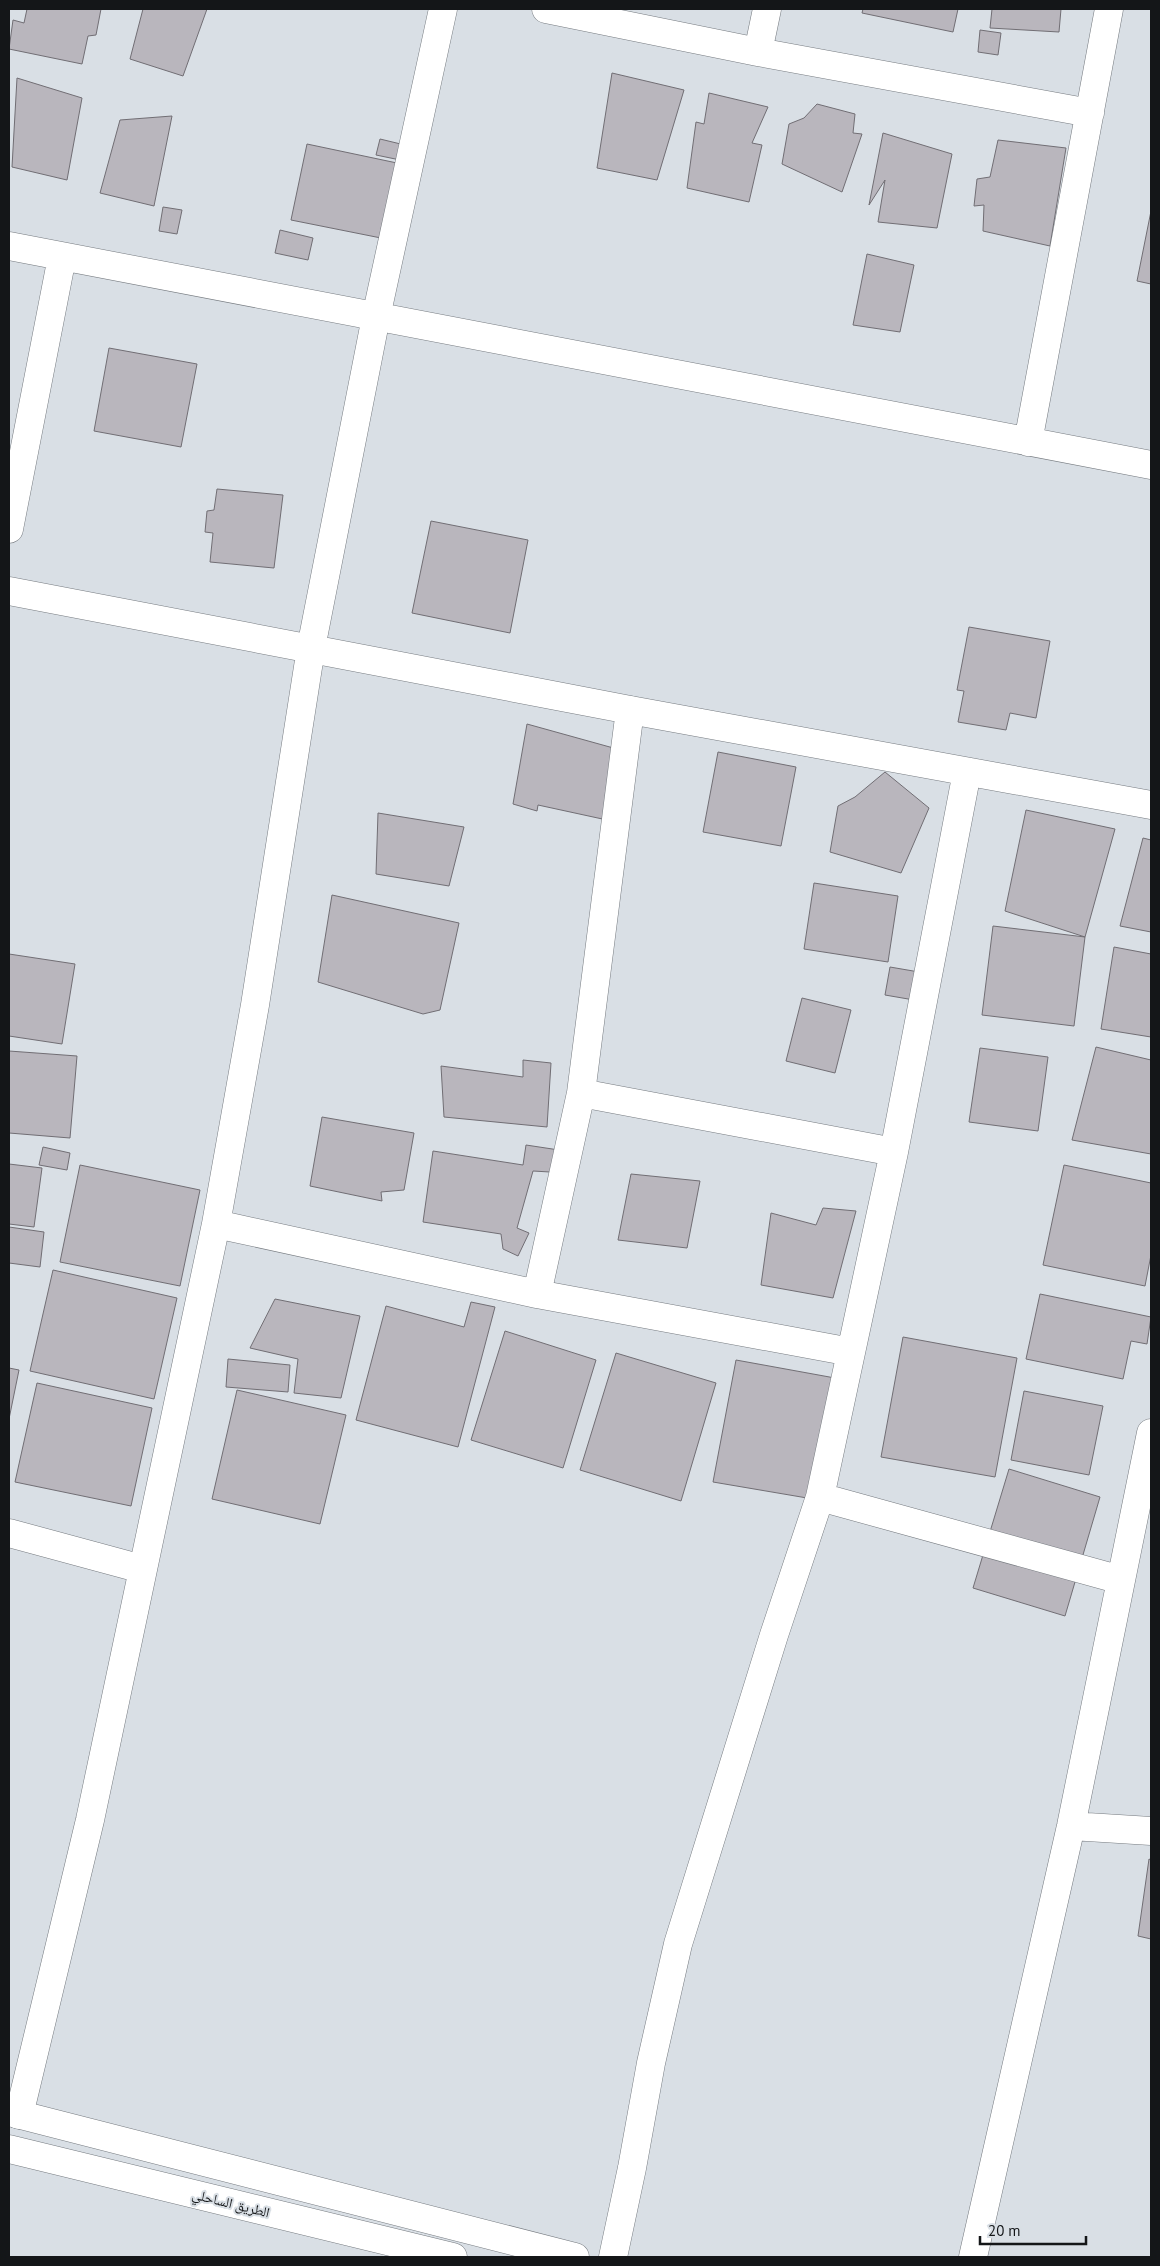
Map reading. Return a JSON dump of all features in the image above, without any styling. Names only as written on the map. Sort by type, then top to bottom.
[{"type":"main road","points":[[444,9],[376,317],[310,648],[255,1004],[216,1224],[90,1820],[14,2114],[575,2257]]},
{"type":"main road","points":[[546,9],[758,52],[1090,113]]},
{"type":"main road","points":[[758,52],[767,9]]},
{"type":"main road","points":[[1028,442],[1109,9]]},
{"type":"main road","points":[[9,246],[1151,465]]},
{"type":"main road","points":[[9,529],[62,257]]},
{"type":"main road","points":[[9,591],[630,710],[1151,805]]},
{"type":"main road","points":[[538,1294],[581,1093],[630,710]]},
{"type":"main road","points":[[613,2257],[632,2168],[651,2063],[689,1902],[820,1497],[894,1152],[967,772]]},
{"type":"main road","points":[[581,1093],[894,1152]]},
{"type":"main road","points":[[216,1224],[538,1294],[851,1352]]},
{"type":"main road","points":[[973,2257],[1070,1826],[1151,1433]]},
{"type":"main road","points":[[820,1497],[1121,1580]]},
{"type":"main road","points":[[9,1533],[142,1569]]},
{"type":"main road","points":[[1070,1826],[1151,1831]]},
{"type":"main road","name":"الطريق الساحلي","points":[[9,2148],[453,2257]]},
{"type":"building","points":[[27,9],[101,9],[96,35],[88,36],[82,64],[9,49],[13,20],[24,23]]},
{"type":"building","points":[[143,9],[207,9],[183,76],[130,59]]},
{"type":"building","points":[[863,9],[958,9],[953,32],[862,13]]},
{"type":"building","points":[[992,9],[1061,9],[1059,32],[990,28]]},
{"type":"building","points":[[980,30],[1001,33],[998,55],[978,52]]},
{"type":"building","points":[[612,73],[684,90],[657,180],[597,168]]},
{"type":"building","points":[[17,78],[82,98],[67,180],[12,167]]},
{"type":"building","points":[[709,93],[768,107],[752,143],[762,145],[749,202],[687,188],[696,122],[704,124]]},
{"type":"building","points":[[817,104],[855,114],[853,133],[862,134],[842,192],[782,164],[789,124],[804,118]]},
{"type":"building","points":[[172,116],[154,206],[100,193],[120,120]]},
{"type":"building","points":[[883,133],[952,154],[937,228],[878,222],[885,180],[869,205]]},
{"type":"building","points":[[380,139],[409,146],[405,161],[376,155]]},
{"type":"building","points":[[998,140],[1066,148],[1050,246],[983,231],[984,205],[974,206],[977,179],[990,177]]},
{"type":"building","points":[[307,144],[397,163],[381,238],[291,220]]},
{"type":"building","points":[[163,207],[182,210],[177,234],[159,231]]},
{"type":"building","points":[[1151,211],[1151,284],[1137,281]]},
{"type":"building","points":[[280,230],[313,238],[308,260],[275,253]]},
{"type":"building","points":[[867,254],[914,265],[900,332],[853,325]]},
{"type":"building","points":[[109,348],[197,364],[181,447],[94,431]]},
{"type":"building","points":[[217,489],[283,495],[274,568],[210,562],[213,533],[205,532],[207,511],[214,510]]},
{"type":"building","points":[[431,521],[528,540],[510,633],[412,613]]},
{"type":"building","points":[[969,627],[1050,641],[1036,718],[1010,713],[1006,730],[958,722],[964,691],[957,690]]},
{"type":"building","points":[[527,724],[617,749],[607,820],[538,805],[537,811],[513,804]]},
{"type":"building","points":[[718,752],[796,767],[781,846],[703,832]]},
{"type":"building","points":[[885,772],[929,808],[901,873],[830,852],[838,806],[855,797]]},
{"type":"building","points":[[1026,810],[1115,829],[1085,937],[1005,911]]},
{"type":"building","points":[[378,813],[464,827],[449,886],[376,874]]},
{"type":"building","points":[[1143,838],[1151,840],[1151,932],[1120,926]]},
{"type":"building","points":[[814,883],[898,896],[888,962],[804,949]]},
{"type":"building","points":[[332,895],[459,923],[440,1010],[423,1014],[318,982]]},
{"type":"building","points":[[993,926],[1085,937],[1074,1026],[982,1015]]},
{"type":"building","points":[[1114,947],[1151,954],[1151,1037],[1101,1029]]},
{"type":"building","points":[[9,954],[75,964],[62,1044],[9,1036]]},
{"type":"building","points":[[890,967],[919,972],[914,1000],[885,995]]},
{"type":"building","points":[[802,998],[851,1010],[835,1073],[786,1061]]},
{"type":"building","points":[[1096,1047],[1151,1060],[1151,1154],[1072,1140]]},
{"type":"building","points":[[980,1048],[1048,1057],[1038,1131],[969,1122]]},
{"type":"building","points":[[9,1051],[77,1056],[70,1138],[9,1133]]},
{"type":"building","points":[[523,1060],[551,1063],[547,1127],[444,1117],[441,1066],[523,1077]]},
{"type":"building","points":[[322,1117],[414,1133],[404,1190],[381,1192],[382,1201],[310,1186]]},
{"type":"building","points":[[526,1145],[559,1150],[550,1172],[533,1171],[517,1228],[529,1233],[518,1256],[503,1249],[501,1234],[423,1222],[433,1151],[523,1165]]},
{"type":"building","points":[[43,1147],[70,1153],[67,1170],[39,1165]]},
{"type":"building","points":[[9,1164],[42,1168],[34,1227],[9,1224]]},
{"type":"building","points":[[80,1165],[200,1190],[180,1286],[60,1262]]},
{"type":"building","points":[[1064,1165],[1151,1183],[1151,1255],[1145,1286],[1043,1265]]},
{"type":"building","points":[[631,1174],[700,1181],[687,1248],[618,1240]]},
{"type":"building","points":[[823,1208],[856,1211],[833,1298],[761,1285],[771,1213],[816,1225]]},
{"type":"building","points":[[9,1227],[44,1232],[40,1267],[9,1263]]},
{"type":"building","points":[[53,1270],[177,1298],[154,1399],[30,1371]]},
{"type":"building","points":[[1040,1294],[1151,1317],[1147,1344],[1131,1341],[1123,1379],[1026,1359]]},
{"type":"building","points":[[275,1299],[360,1316],[341,1398],[294,1393],[298,1359],[250,1348]]},
{"type":"building","points":[[471,1302],[495,1307],[458,1447],[356,1420],[386,1306],[464,1327]]},
{"type":"building","points":[[505,1331],[596,1360],[563,1468],[471,1440]]},
{"type":"building","points":[[903,1337],[1017,1358],[995,1477],[881,1457]]},
{"type":"building","points":[[616,1353],[716,1383],[681,1501],[580,1470]]},
{"type":"building","points":[[228,1359],[290,1365],[288,1392],[226,1387]]},
{"type":"building","points":[[736,1360],[835,1378],[813,1499],[713,1482]]},
{"type":"building","points":[[9,1368],[19,1370],[9,1419]]},
{"type":"building","points":[[37,1383],[152,1408],[131,1506],[15,1482]]},
{"type":"building","points":[[237,1390],[346,1415],[320,1524],[212,1499]]},
{"type":"building","points":[[1024,1391],[1103,1406],[1089,1475],[1011,1460]]},
{"type":"building","points":[[1009,1469],[1100,1497],[1065,1616],[973,1588]]},
{"type":"building","points":[[1149,1859],[1151,1860],[1151,1939],[1138,1936]]}]
